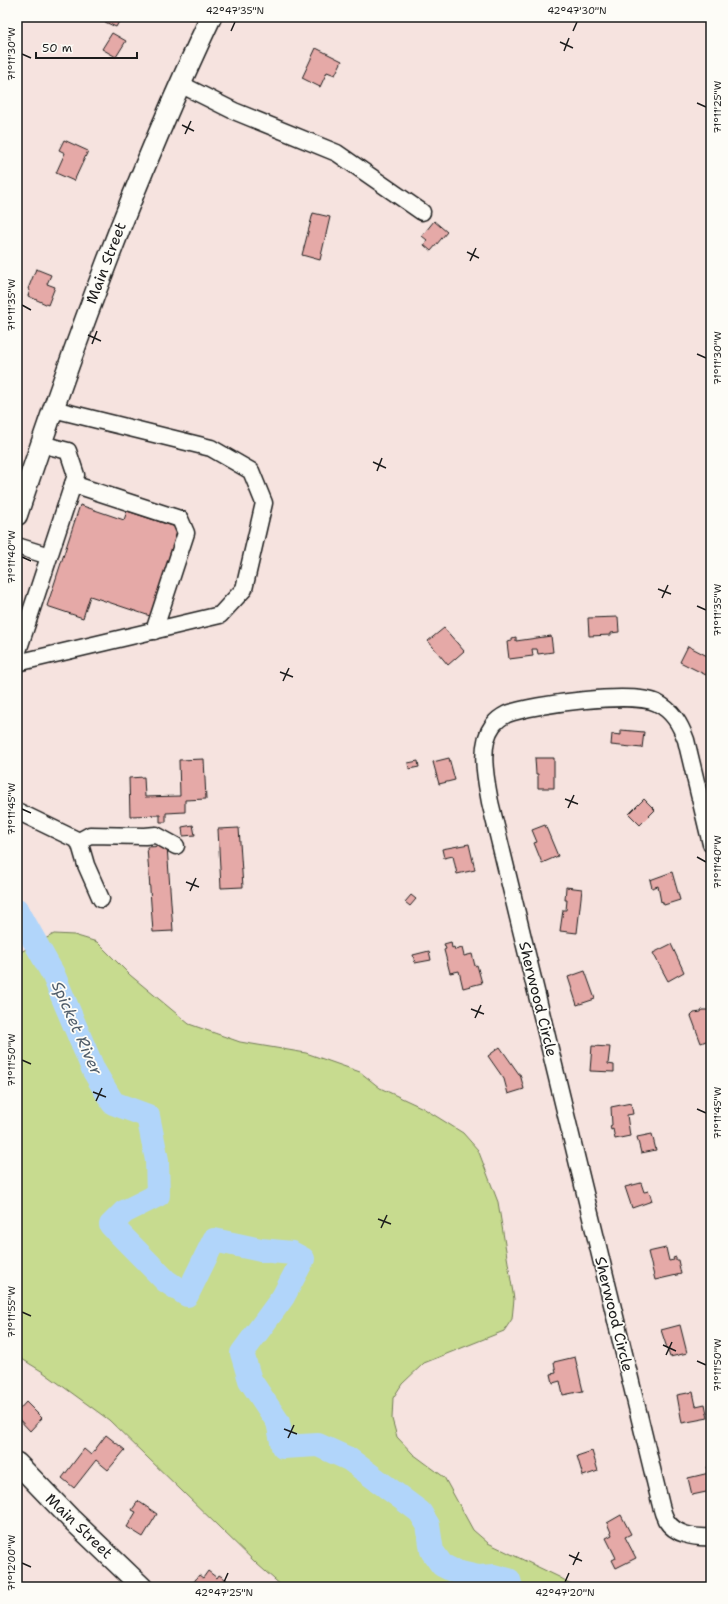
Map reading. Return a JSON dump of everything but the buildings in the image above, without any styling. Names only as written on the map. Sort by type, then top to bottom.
[{"type":"main road","name":"Main Street","points":[[17,515],[97,284],[138,181],[211,17]]},
{"type":"main road","name":"Main Street","points":[[17,1463],[70,1518],[142,1587]]},
{"type":"street","points":[[180,84],[234,111],[337,153],[422,212]]},
{"type":"street","points":[[17,663],[220,615],[244,590],[264,503],[251,471],[211,448],[53,409]]},
{"type":"street","points":[[17,654],[76,475],[68,450],[41,444]]},
{"type":"street","points":[[73,484],[180,519],[186,533],[154,631]]},
{"type":"street","points":[[17,546],[49,556]]},
{"type":"street","name":"Sherwood Circle","points":[[711,844],[708,819],[681,726],[672,714],[656,703],[644,699],[628,698],[597,699],[550,704],[520,710],[505,715],[493,725],[486,740],[484,756],[490,802],[661,1506],[666,1521],[678,1532],[694,1537],[711,1537]]},
{"type":"street","points":[[17,812],[79,841],[86,865],[101,899]]},
{"type":"street","points":[[79,841],[90,835],[156,835],[176,846]]},
{"type":"green space","points":[[54,934],[74,935],[97,942],[130,975],[189,1024],[240,1042],[306,1053],[360,1072],[380,1088],[423,1108],[463,1133],[478,1150],[498,1202],[514,1299],[512,1319],[504,1331],[424,1363],[402,1384],[393,1398],[392,1419],[397,1437],[413,1454],[444,1477],[473,1530],[488,1543],[559,1577],[576,1587],[283,1587],[257,1564],[109,1420],[43,1372],[17,1356],[17,954]]},
{"type":"waterway","name":"Spicket River","points":[[17,910],[53,974],[94,1071],[113,1103],[148,1116],[157,1160],[158,1195],[124,1212],[111,1225],[166,1281],[187,1295],[214,1240],[261,1250],[292,1253],[303,1259],[283,1297],[242,1353],[250,1380],[278,1422],[283,1447],[318,1445],[349,1459],[420,1512],[428,1525],[432,1551],[442,1565],[456,1572],[478,1577],[494,1576],[509,1580],[511,1587]]}]
